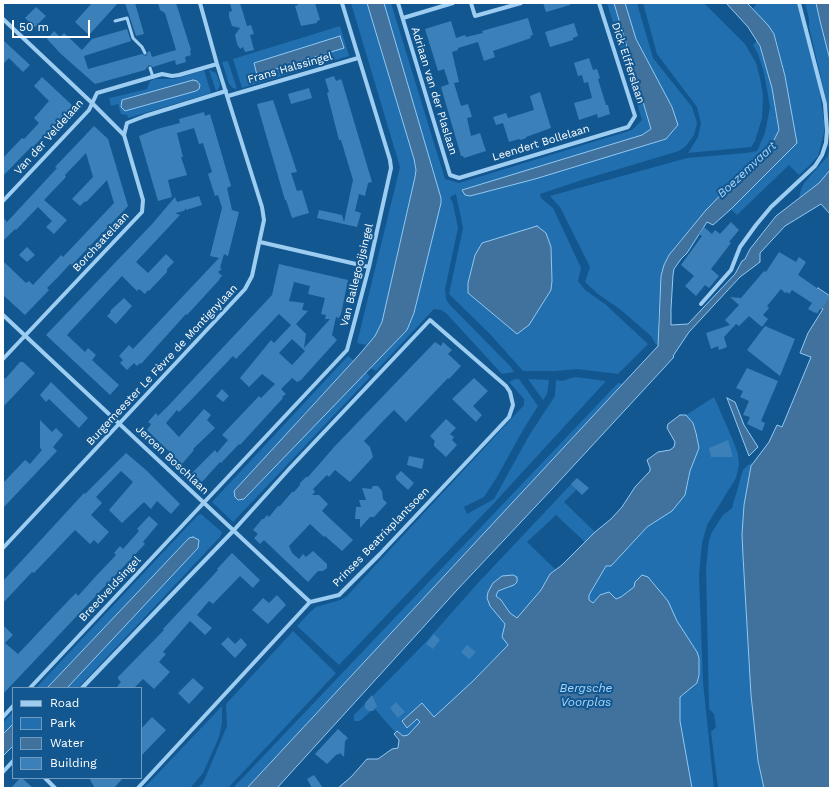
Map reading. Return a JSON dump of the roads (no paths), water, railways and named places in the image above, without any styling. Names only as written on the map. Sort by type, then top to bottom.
[{"type":"street","name":"Burgemeester Le Fèvre de Montignylaan","points":[[3,548],[245,289],[252,276],[264,220],[262,207],[217,64],[200,3]]},
{"type":"street","name":"Van Ballegooijsingel","points":[[204,503],[347,350],[369,267],[391,168],[390,160],[342,3]]},
{"type":"street","name":"Adriaan van der Plaslaan","points":[[398,3],[450,176],[459,178]]},
{"type":"street","points":[[403,18],[453,3]]},
{"type":"street","points":[[471,3],[475,16],[520,3]]},
{"type":"street","name":"Dick Elfferslaan","points":[[599,3],[635,116],[628,127]]},
{"type":"street","points":[[701,304],[731,270],[740,247],[756,224],[815,166],[822,155],[826,143],[827,131],[825,104],[799,3]]},
{"type":"street","name":"Borchsatelaan","points":[[3,19],[124,135],[143,200],[142,212],[3,359]]},
{"type":"street","name":"Frans Halssingel","points":[[124,135],[129,122],[145,116],[358,58]]},
{"type":"street","points":[[92,103],[97,93],[162,74],[179,76],[217,64]]},
{"type":"street","name":"Van der Veldelaan","points":[[3,200],[89,110],[92,103]]},
{"type":"street","name":"Leendert Bollelaan","points":[[459,178],[628,127]]},
{"type":"street","points":[[260,242],[369,267]]},
{"type":"street","name":"Jeroen Boschlaan","points":[[3,315],[310,602]]},
{"type":"street","name":"Prinses Beatrixplantsoen","points":[[234,530],[430,320],[506,386],[510,392],[513,405],[509,417],[379,555],[339,595],[310,602]]},
{"type":"street","name":"Breedveldsingel","points":[[31,687],[204,503]]},
{"type":"street","points":[[83,687],[234,530]]},
{"type":"street","points":[[138,788],[310,602]]},
{"type":"street","points":[[3,717],[12,707]]},
{"type":"street","points":[[3,772],[12,762]]},
{"type":"street","points":[[45,779],[55,788]]},
{"type":"lane","points":[[115,22],[126,18],[133,38],[142,47],[145,53]]},
{"type":"lane","points":[[150,68],[153,77]]},
{"type":"water","points":[[367,3],[384,3],[441,198],[414,313],[407,330],[244,499],[238,500],[235,497],[234,491],[358,356],[375,336],[382,322],[416,170]]},
{"type":"water","points":[[614,3],[625,3],[636,39],[672,107],[678,125],[666,139],[535,179],[470,196],[465,195],[462,190],[642,135],[651,129]]},
{"type":"water","name":"Boezemvaart","points":[[726,3],[747,3],[768,25],[774,34],[785,76],[797,143],[713,225],[707,222],[687,253],[674,269],[671,325],[688,324],[735,274],[750,249],[776,216],[819,183],[830,170],[830,214],[821,204],[785,226],[760,253],[760,262],[740,277],[689,332],[673,356],[674,357],[457,590],[277,788],[247,788],[658,346],[661,276],[669,255],[706,210],[774,140],[779,130],[772,88],[760,46],[748,27]]},
{"type":"water","points":[[816,3],[830,3],[830,60],[820,21]]},
{"type":"water","points":[[340,36],[344,48],[257,75],[254,63]]},
{"type":"water","points":[[193,80],[197,81],[200,85],[199,89],[196,91],[125,111],[121,107],[122,100]]},
{"type":"water","points":[[537,226],[546,233],[551,247],[551,290],[529,325],[517,334],[468,293],[468,283],[475,255],[482,243]]},
{"type":"water","points":[[818,288],[830,296],[830,788],[764,788],[758,761],[751,695],[742,534],[744,505],[751,466],[769,442],[777,425],[782,427],[811,357],[800,353],[808,333],[823,309],[809,298]]},
{"type":"water","points":[[727,398],[735,402],[744,425],[758,447],[749,456]]},
{"type":"water","name":"Bergsche Voorplas","points":[[680,415],[686,415],[693,423],[699,448],[690,471],[685,495],[672,511],[647,527],[611,566],[606,566],[589,595],[589,600],[593,603],[600,595],[609,592],[616,599],[634,587],[635,582],[642,575],[648,577],[668,601],[677,621],[697,652],[699,658],[699,675],[697,683],[680,697],[680,721],[692,788],[338,788],[351,777],[367,759],[378,759],[392,749],[398,748],[399,740],[394,734],[397,731],[403,736],[408,735],[420,722],[417,719],[407,728],[402,721],[422,703],[434,717],[473,681],[508,645],[502,637],[505,624],[490,606],[487,598],[488,592],[493,583],[502,576],[513,575],[517,577],[517,582],[514,585],[498,591],[496,596],[501,600],[510,613],[517,618],[541,590],[550,574],[562,565],[622,507],[635,487],[650,471],[647,460],[658,452],[670,450],[674,447],[675,442],[667,428],[668,424]]},
{"type":"water","points":[[193,537],[199,540],[198,548],[68,687],[48,687],[189,538]]},
{"type":"water","points":[[12,725],[12,747],[3,756],[3,734]]}]
